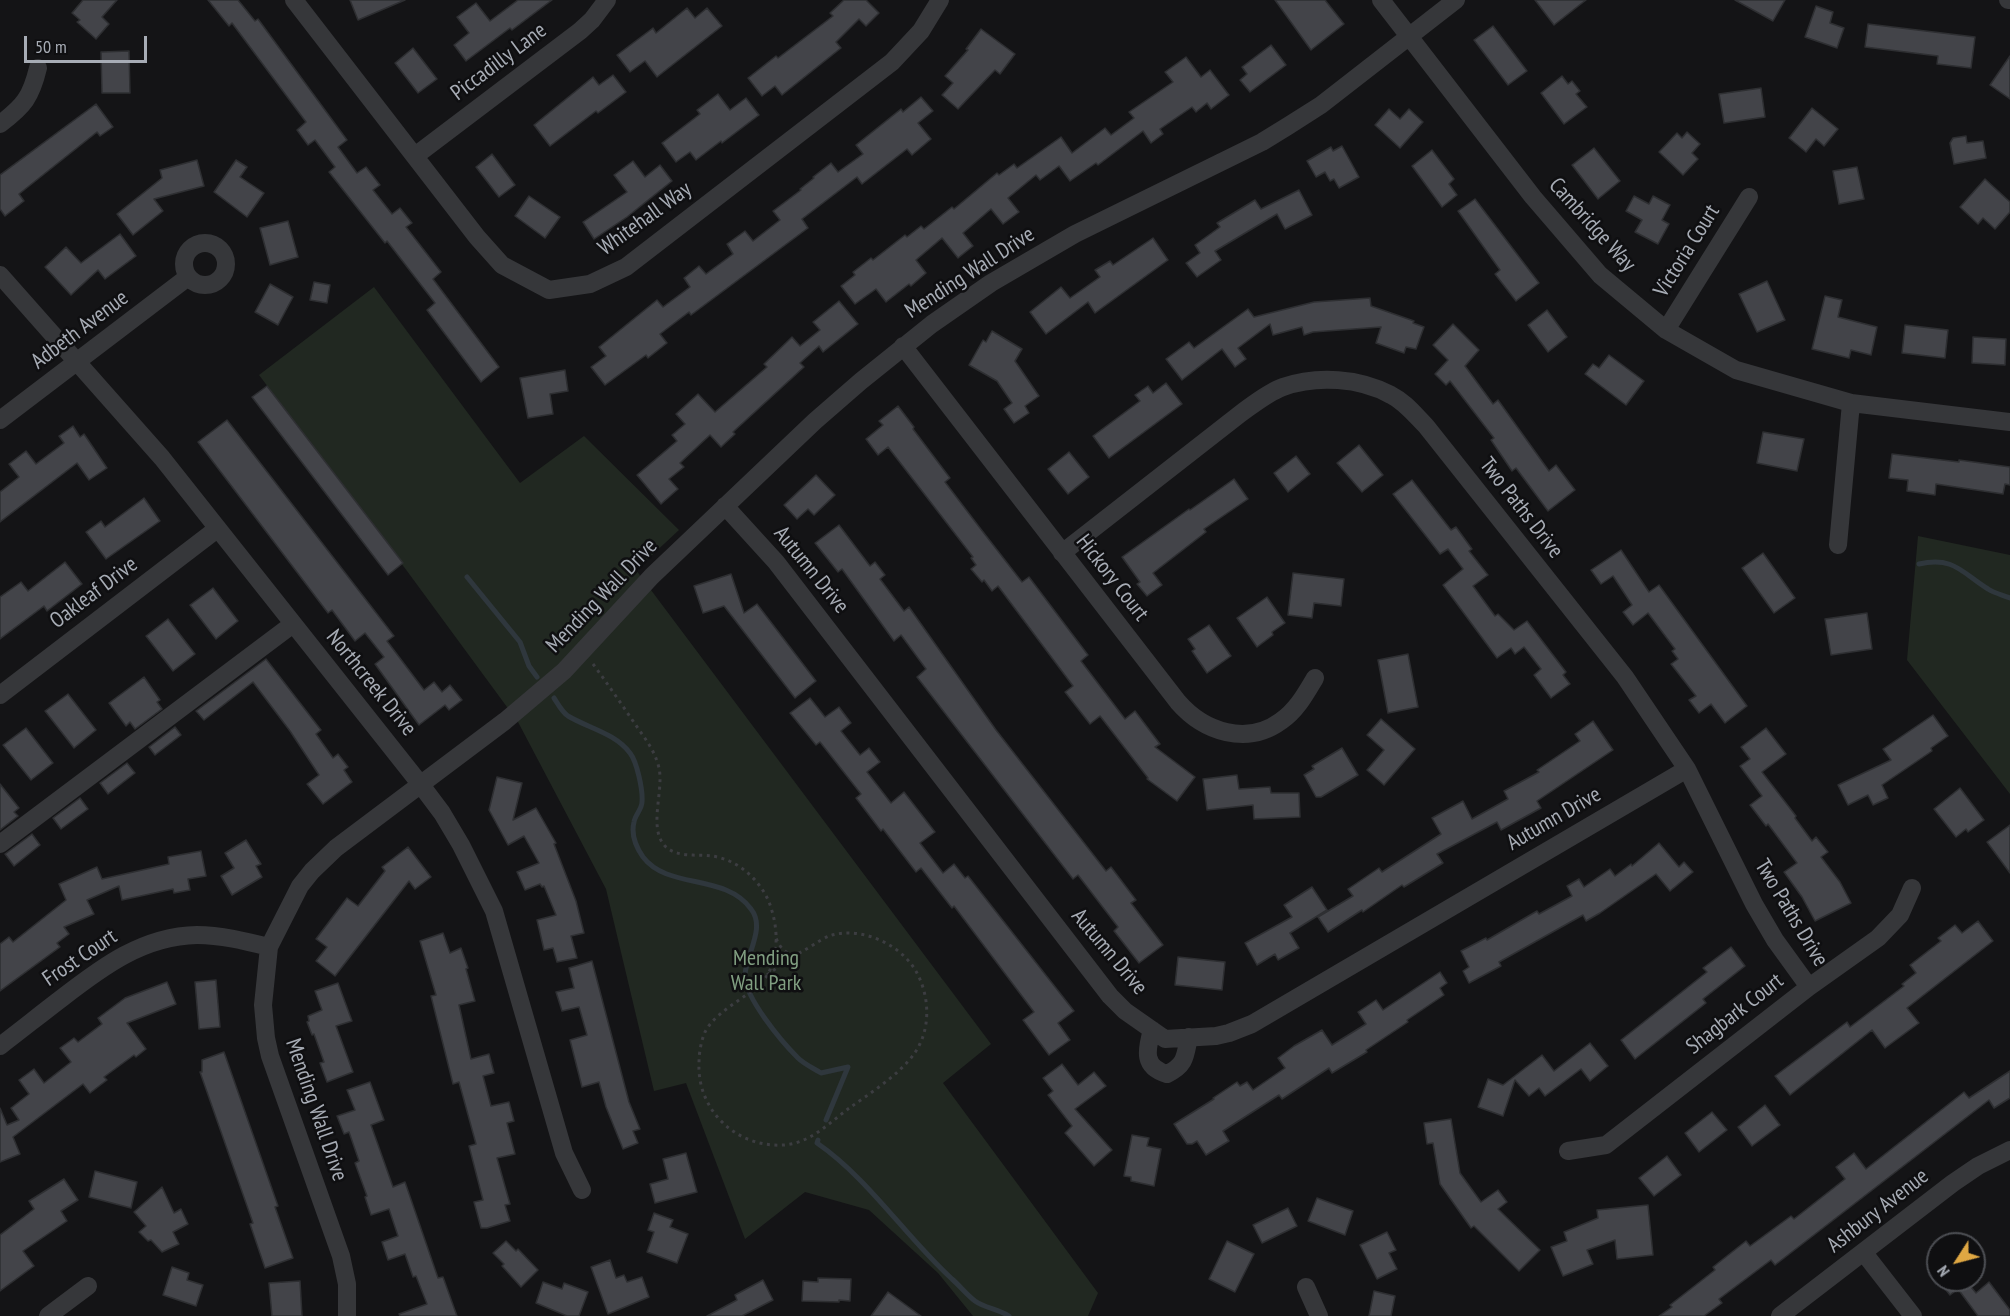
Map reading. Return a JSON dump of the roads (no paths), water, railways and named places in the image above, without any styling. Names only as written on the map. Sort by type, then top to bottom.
[{"type":"street","name":"Whitehall Way","points":[[294,0],[477,237],[502,265],[549,290],[590,284],[626,267],[877,75],[921,31],[940,0]]},
{"type":"street","name":"Piccadilly Lane","points":[[415,156],[580,31],[592,20],[607,0]]},
{"type":"street","name":"Cambridge Way","points":[[1382,0],[1533,197],[1600,275],[1666,330],[1736,370],[1851,403],[2010,422]]},
{"type":"street","name":"Mending Wall Drive","points":[[347,1316],[347,1284],[341,1256],[270,1056],[263,1005],[269,946],[300,886],[312,871],[336,848],[421,785],[564,671],[652,576],[725,506],[814,421],[903,346],[991,283],[1051,247],[1262,142],[1321,105],[1456,0]]},
{"type":"street","points":[[0,124],[21,108],[33,87],[38,68]]},
{"type":"street","name":"Victoria Court","points":[[1666,330],[1749,197]]},
{"type":"street","name":"Northcreek Drive","points":[[0,275],[162,458],[442,813],[494,911],[564,1153],[582,1190]]},
{"type":"street","name":"Adbeth Avenue","points":[[0,420],[188,278]]},
{"type":"street","name":"Hickory Court","points":[[903,346],[1187,712],[1205,725],[1226,733],[1244,734],[1280,722],[1291,712],[1315,678]]},
{"type":"street","name":"Two Paths Drive","points":[[1062,553],[1269,394],[1301,382],[1343,380],[1391,395],[1408,407],[1426,426],[1625,677],[1687,769],[1754,904],[1775,940],[1809,987]]},
{"type":"street","points":[[1838,545],[1851,403]]},
{"type":"street","name":"Autumn Drive","points":[[725,506],[776,562],[1110,996],[1125,1011],[1165,1039],[1229,1033],[1252,1024],[1687,769]]},
{"type":"street","name":"Oakleaf Drive","points":[[0,695],[217,529]]},
{"type":"street","points":[[0,844],[293,624]]},
{"type":"street","name":"Shagbark Court","points":[[1568,1151],[1606,1145],[1809,987],[1890,928],[1900,915],[1912,888]]},
{"type":"street","name":"Frost Court","points":[[0,1046],[96,972],[118,958],[154,942],[196,935],[242,940],[269,946]]},
{"type":"street","points":[[1152,1030],[1147,1048],[1150,1064],[1157,1071],[1167,1074],[1177,1069],[1184,1061],[1189,1038]]},
{"type":"street","name":"Ashbury Avenue","points":[[1780,1316],[1953,1183],[1978,1166],[2010,1150]]},
{"type":"street","points":[[1864,1253],[1913,1316]]},
{"type":"street","points":[[48,1316],[88,1286]]},
{"type":"street","points":[[1306,1287],[1319,1316]]},
{"type":"waterway","points":[[1919,564],[1931,562],[1949,564],[1990,590],[2010,598]]},
{"type":"waterway","points":[[467,577],[520,642],[529,666],[537,677]]},
{"type":"waterway","points":[[554,698],[568,716],[617,740],[633,757],[642,797],[642,805],[635,819],[633,831],[636,845],[643,857],[654,867],[667,874],[727,890],[751,909],[757,924],[745,975],[746,984],[757,1007],[783,1041],[806,1064],[821,1073],[848,1067],[826,1120]]},
{"type":"waterway","points":[[818,1140],[817,1143],[853,1173],[969,1296],[1009,1316]]},
{"type":"park label","name":"Mending Wall Park","points":[[766,972]]}]
